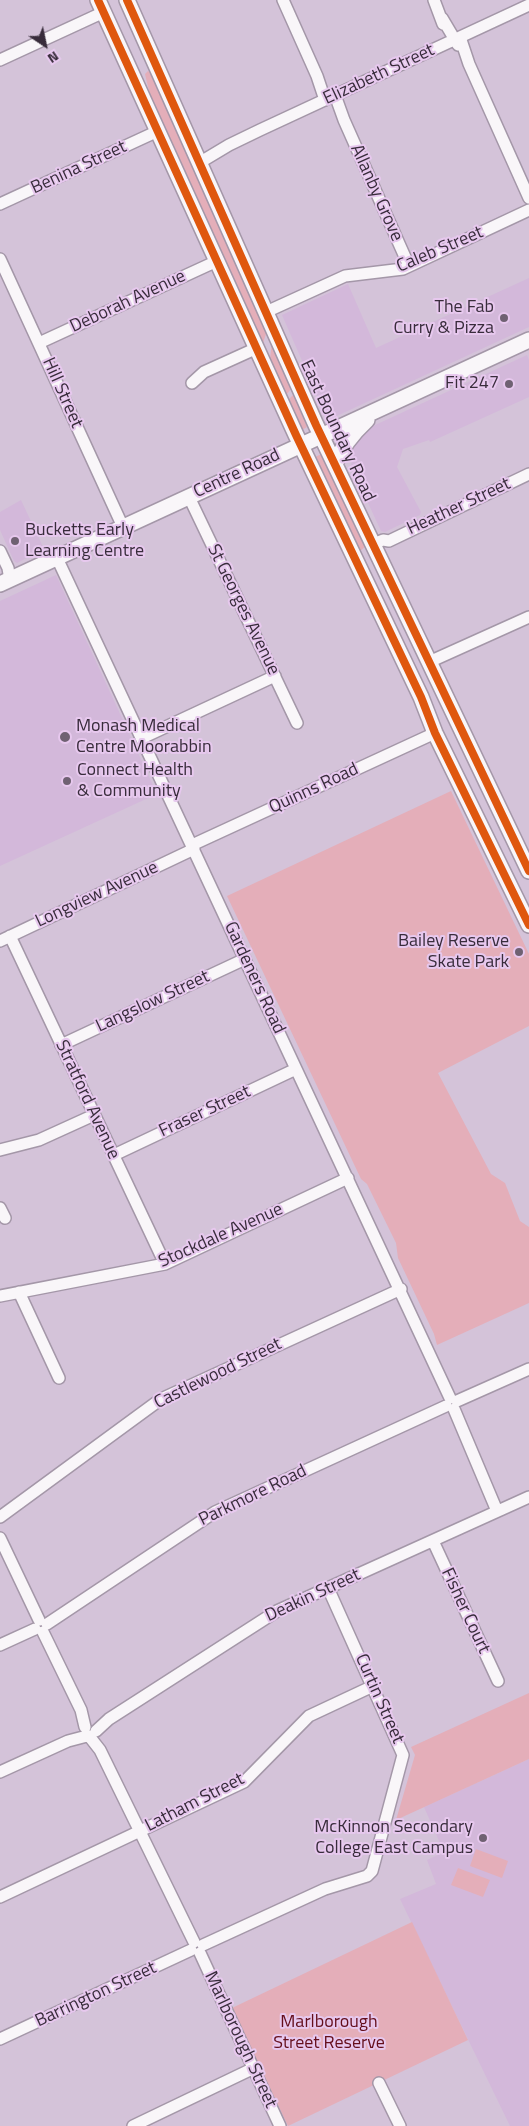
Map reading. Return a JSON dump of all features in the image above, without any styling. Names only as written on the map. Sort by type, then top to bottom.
[{"type":"main road","name":"East Boundary Road","points":[[127,0],[321,436],[528,867]]},
{"type":"main road","points":[[101,6],[300,445],[421,697],[435,733],[529,925]]},
{"type":"main road","points":[[130,70],[153,60]]},
{"type":"main road","points":[[270,377],[265,349],[268,337],[274,330]]},
{"type":"main road","name":"Centre Road","points":[[5,582],[529,340]]},
{"type":"main road","points":[[280,400],[287,398],[291,394],[294,376]]},
{"type":"main road","points":[[335,464],[339,454],[353,433],[378,410]]},
{"type":"main road","points":[[362,574],[362,556],[373,544]]},
{"type":"street","name":"Allanby Grove","points":[[283,0],[317,76],[344,120],[409,266]]},
{"type":"street","points":[[434,0],[442,18],[469,64],[529,198]]},
{"type":"street","name":"Elizabeth Street","points":[[198,160],[529,5]]},
{"type":"street","points":[[0,60],[101,6]]},
{"type":"street","name":"Benina Street","points":[[0,204],[158,131]]},
{"type":"street","name":"Caleb Street","points":[[266,312],[345,276],[398,270],[409,266],[529,210]]},
{"type":"street","name":"Hill Street","points":[[0,259],[123,528]]},
{"type":"street","name":"Deborah Avenue","points":[[39,343],[217,261]]},
{"type":"street","points":[[192,383],[204,372],[257,348]]},
{"type":"street","name":"Heather Street","points":[[373,544],[389,540],[529,474]]},
{"type":"street","name":"St Georges Avenue","points":[[189,497],[297,723]]},
{"type":"street","name":"Heather Street","points":[[380,560],[389,540]]},
{"type":"street","points":[[0,551],[8,568],[5,582]]},
{"type":"street","name":"Gardeners Road","points":[[57,558],[401,1289],[497,1511]]},
{"type":"street","points":[[0,564],[5,582]]},
{"type":"street","points":[[429,662],[529,617]]},
{"type":"street","points":[[142,738],[275,676]]},
{"type":"street","name":"Quinns Road","points":[[193,847],[435,733]]},
{"type":"street","name":"Longview Avenue","points":[[5,938],[193,847]]},
{"type":"street","name":"Stratford Avenue","points":[[5,938],[62,1045],[165,1264]]},
{"type":"street","name":"Langslow Street","points":[[62,1045],[245,959]]},
{"type":"street","name":"Fraser Street","points":[[114,1155],[296,1068]]},
{"type":"street","points":[[0,1150],[43,1139],[94,1114]]},
{"type":"street","name":"Stockdale Avenue","points":[[0,1296],[165,1264],[348,1178]]},
{"type":"street","name":"Castlewood Street","points":[[0,1517],[161,1399],[401,1289]]},
{"type":"street","points":[[19,1292],[59,1378]]},
{"type":"street","name":"Parkmore Road","points":[[0,1645],[41,1626],[214,1512],[529,1369]]},
{"type":"street","name":"Deakin Street","points":[[0,1772],[68,1741],[109,1719],[264,1619],[529,1497]]},
{"type":"street","name":"Marlborough Street","points":[[0,1538],[138,1832],[197,1948],[280,2126]]},
{"type":"street","name":"Fisher Court","points":[[433,1540],[498,1680]]},
{"type":"street","name":"Curtin Street","points":[[328,1588],[401,1748],[402,1762],[372,1871],[367,1876],[345,1883]]},
{"type":"street","name":"Latham Street","points":[[0,1896],[244,1782],[309,1716],[373,1686]]},
{"type":"street","name":"Barrington Street","points":[[0,2039],[325,1889],[345,1883]]},
{"type":"street","points":[[134,2126],[156,2121],[254,2068]]},
{"type":"street","points":[[379,2083],[400,2126]]},
{"type":"shaded area","points":[[529,278],[529,327],[328,420],[282,315],[348,284],[376,348]]},
{"type":"shaded area","points":[[527,355],[529,360],[529,397],[430,442],[429,440],[403,449],[397,467],[421,512],[420,515],[385,532],[381,531],[351,466],[353,448],[363,432]]},
{"type":"shaded area","points":[[21,500],[44,549],[17,563],[14,561],[0,530],[0,512]]},
{"type":"shaded area","name":"Monash Medical Centre Moorabbin","points":[[56,575],[157,794],[0,866],[0,601]]},
{"type":"shaded area","points":[[529,1759],[529,2126],[510,2126],[400,1899],[436,1884],[427,1860],[444,1852],[424,1807]]},
{"type":"green space","points":[[148,71],[153,74],[267,331],[262,346],[150,95],[145,74]]},
{"type":"green space","points":[[272,341],[290,385],[291,389],[287,394],[284,393],[270,359]]},
{"type":"green space","points":[[294,394],[307,427],[300,431],[287,401]]},
{"type":"green space","points":[[324,453],[367,545],[359,552],[315,457]]},
{"type":"green space","points":[[451,791],[529,954],[529,1026],[438,1073],[491,1174],[505,1183],[520,1221],[529,1227],[529,1303],[437,1345],[434,1334],[398,1258],[396,1243],[367,1184],[361,1179],[227,896]]},
{"type":"green space","points":[[529,1693],[529,1759],[396,1820],[415,1755],[411,1747]]},
{"type":"green space","points":[[476,1849],[508,1861],[502,1878],[470,1866]]},
{"type":"green space","points":[[458,1868],[490,1880],[483,1897],[451,1885]]},
{"type":"green space","name":"Marlborough Street Reserve","points":[[412,1922],[468,2040],[288,2126],[232,2008]]},
{"type":"cycle path","points":[[98,0],[296,435],[421,697],[435,733],[529,925]]},
{"type":"cycle path","points":[[127,0],[316,425],[529,871]]},
{"type":"place","name":"The Fab Curry & Pizza","points":[[504,318]]},
{"type":"place","name":"Fit 247","points":[[509,384]]},
{"type":"place","name":"Bucketts Early Learning Centre","points":[[15,541]]},
{"type":"place","name":"Monash Medical Centre Moorabbin","points":[[65,737]]},
{"type":"place","name":"Connect Health & Community","points":[[67,781]]},
{"type":"place","name":"Bailey Reserve Skate Park","points":[[519,952]]},
{"type":"place","name":"McKinnon Secondary College East Campus","points":[[483,1838]]}]
